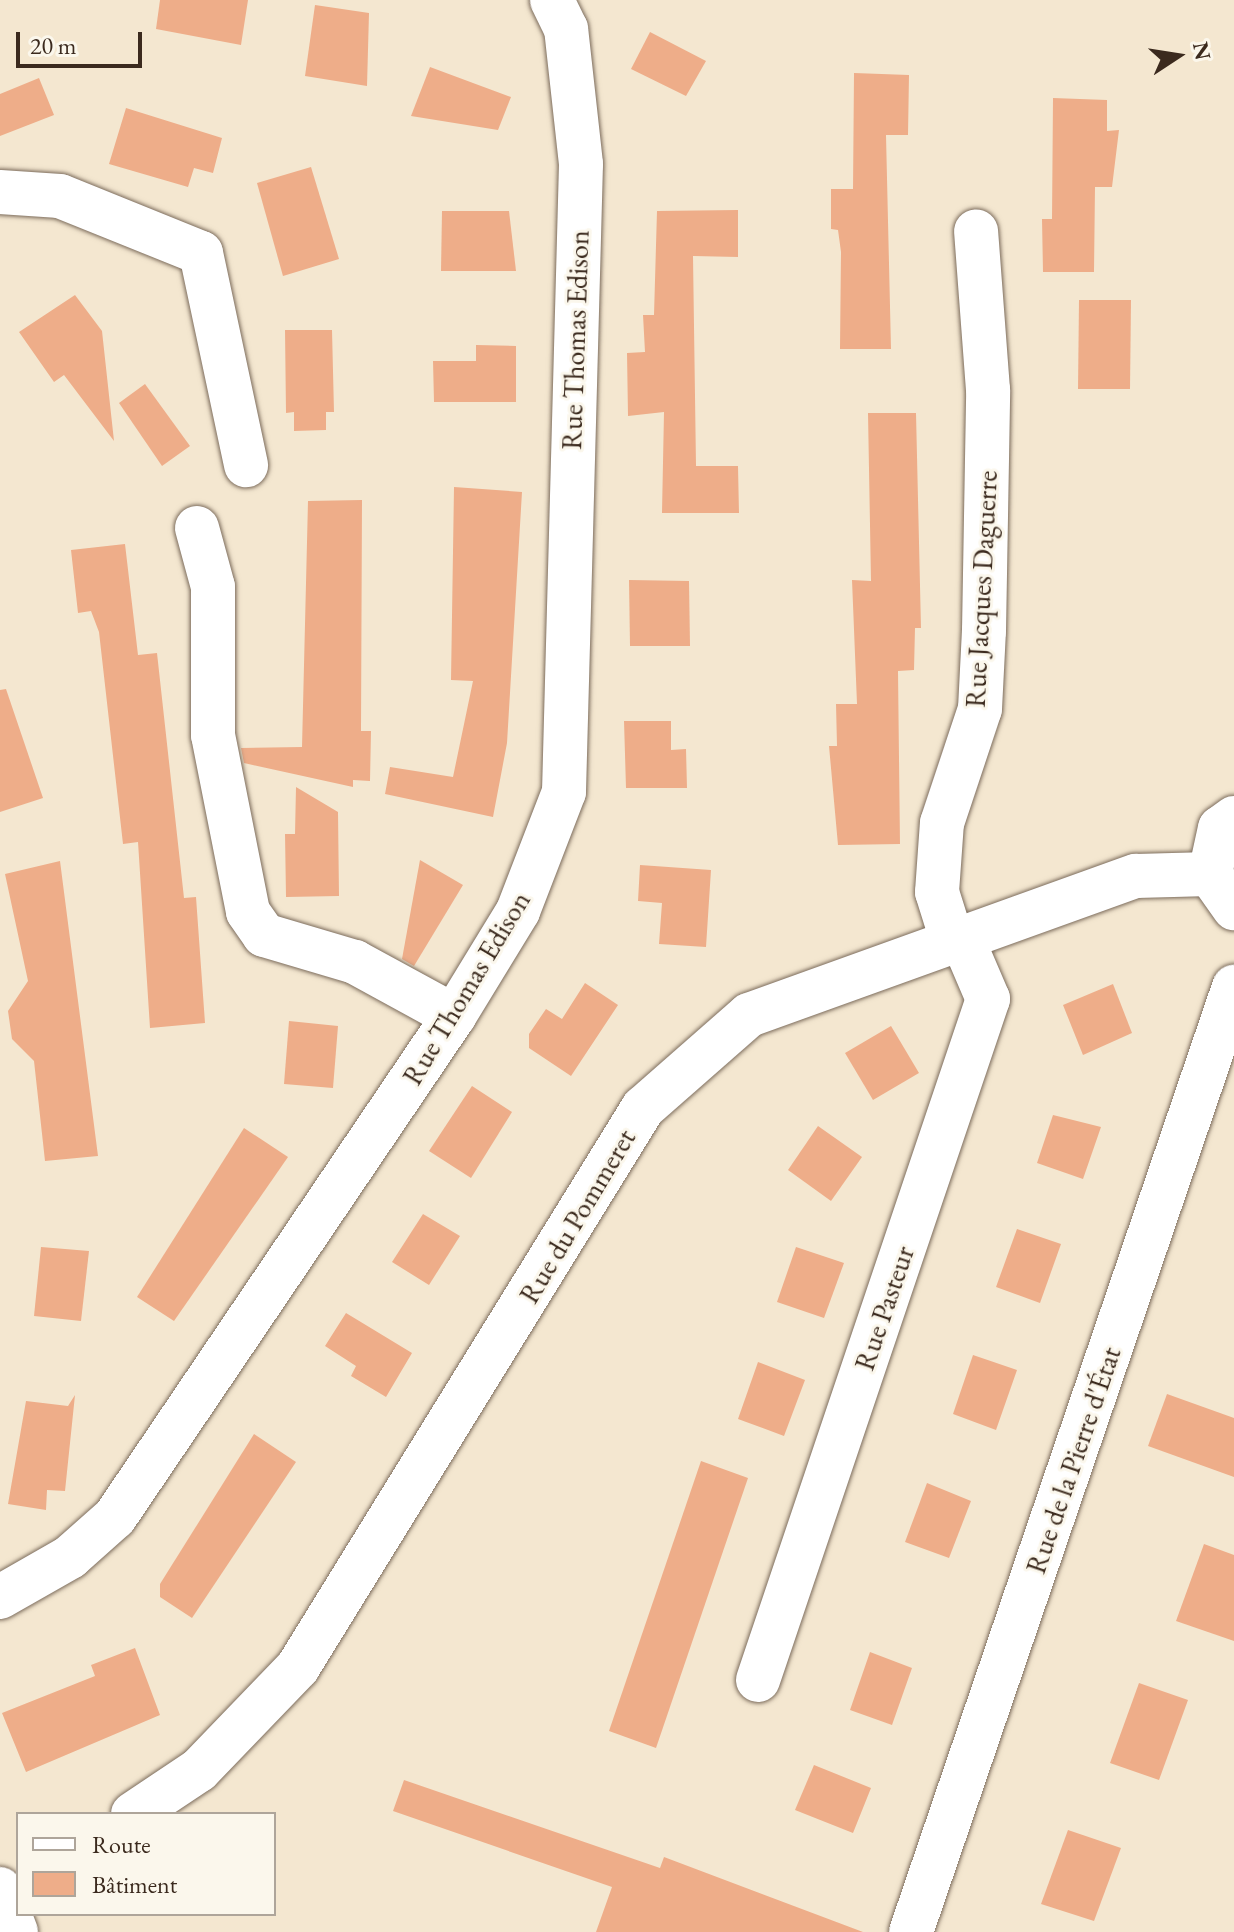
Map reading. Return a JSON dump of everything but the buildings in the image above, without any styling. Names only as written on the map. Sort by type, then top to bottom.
[{"type":"street","name":"Rue Thomas Edison","points":[[0,1597],[70,1557],[115,1517],[454,1016],[518,911],[564,792],[581,164],[566,29],[552,0]]},
{"type":"street","points":[[0,192],[60,196],[201,253],[246,465]]},
{"type":"street","name":"Rue Jacques Daguerre","points":[[956,938],[937,892],[942,823],[980,709],[988,390],[976,231]]},
{"type":"street","points":[[197,528],[213,587],[213,735],[248,912],[264,935],[355,962],[454,1016]]},
{"type":"street","points":[[1222,891],[1220,828],[1234,818]]},
{"type":"street","name":"Rue du Pommeret","points":[[136,1812],[199,1770],[298,1667],[643,1108],[749,1015],[956,938],[1136,876],[1222,891]]},
{"type":"street","name":"Rue Pasteur","points":[[758,1680],[988,999],[956,938]]},
{"type":"street","name":"Rue de la Pierre d'État","points":[[911,1932],[1234,987]]},
{"type":"street","points":[[0,1888],[16,1932]]}]
